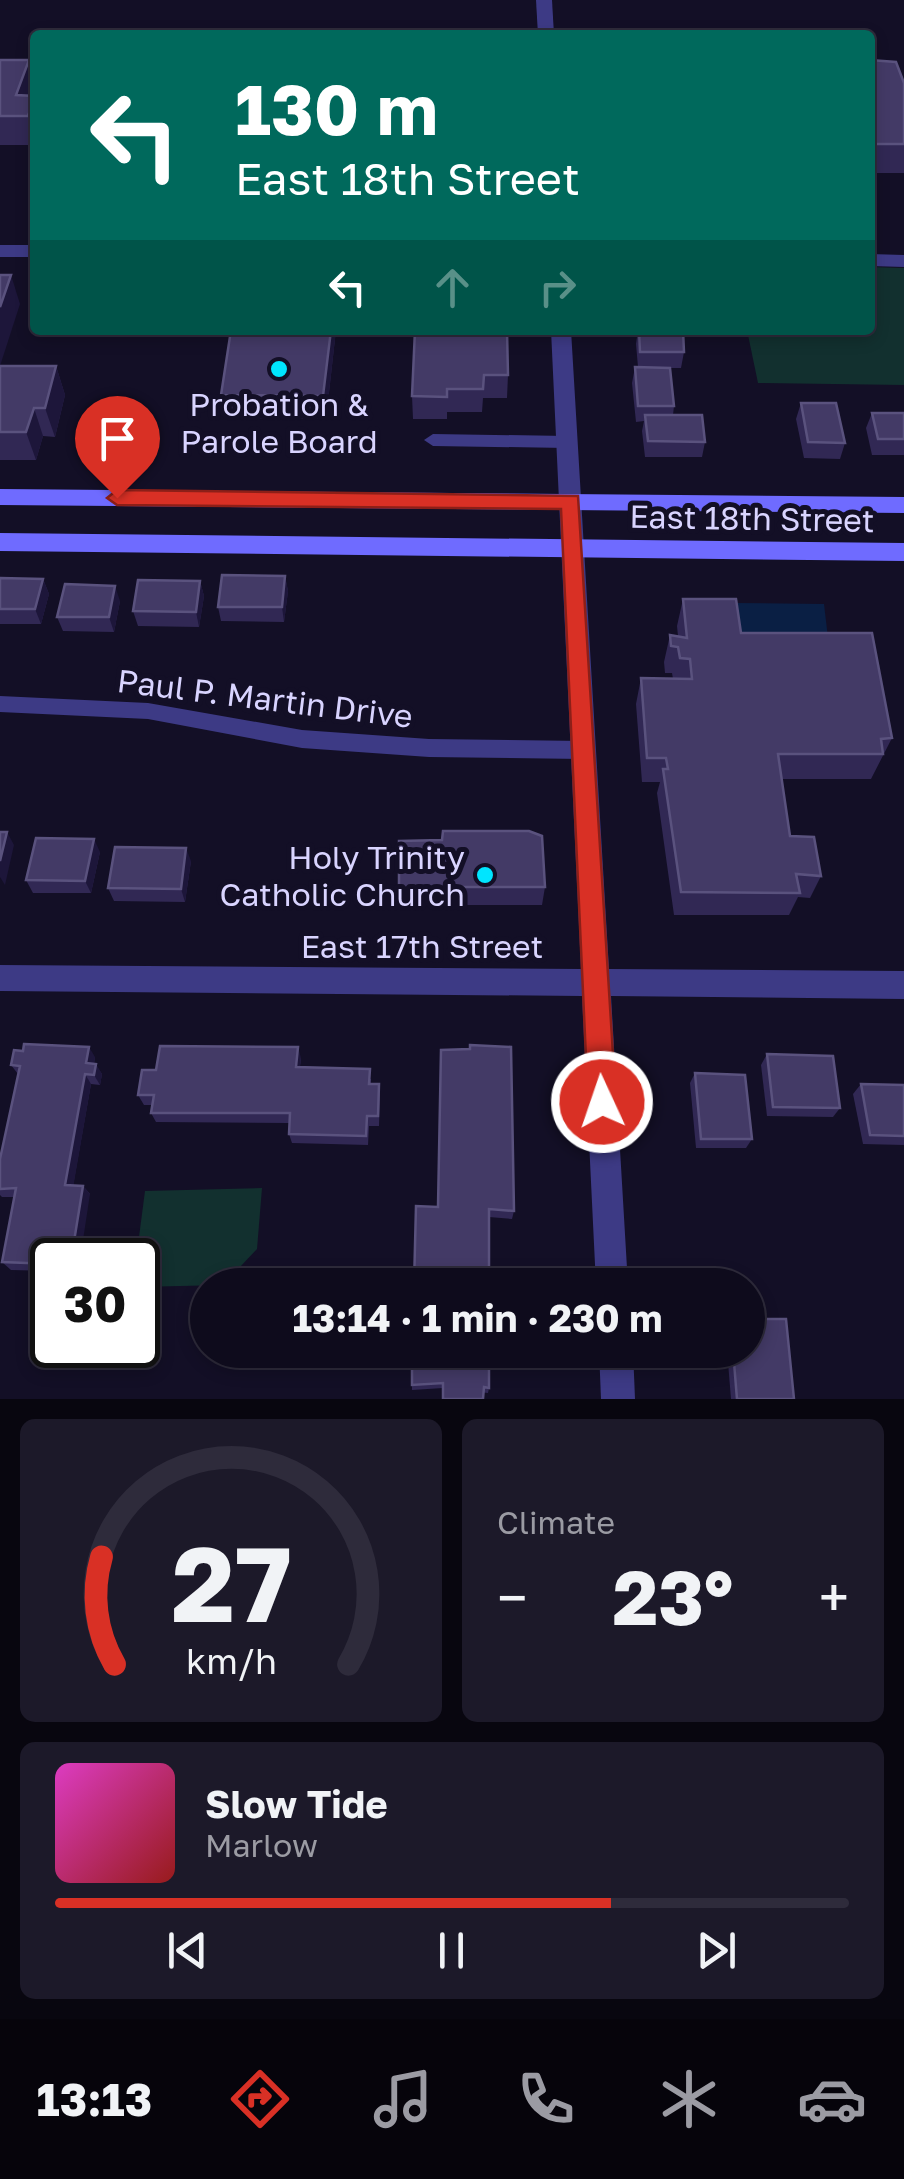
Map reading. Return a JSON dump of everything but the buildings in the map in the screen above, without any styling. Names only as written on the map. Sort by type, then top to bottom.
[{"type":"main road","name":"East 18th Street","points":[[0,497],[904,505]]},
{"type":"main road","name":"East 18th Street","points":[[0,542],[904,552]]},
{"type":"street","points":[[544,0],[546,30]]},
{"type":"street","points":[[0,251],[30,251]]},
{"type":"street","points":[[875,260],[904,261]]},
{"type":"street","points":[[561,335],[611,1268]]},
{"type":"street","name":"East 17th Street","points":[[0,978],[904,985]]},
{"type":"street","points":[[617,1368],[618,1399]]},
{"type":"lane","points":[[434,440],[566,442]]},
{"type":"lane","name":"Paul P. Martin Drive","points":[[0,704],[148,711],[302,739],[429,748],[583,750]]},
{"type":"green space","points":[[875,267],[904,268],[904,385],[758,383],[748,335],[875,335]]},
{"type":"green space","points":[[262,1188],[257,1249],[239,1268],[190,1268],[190,1286],[160,1286],[160,1238],[139,1238],[145,1191]]},
{"type":"water","points":[[735,603],[824,604],[828,638],[741,636]]},
{"type":"place","name":"Probation & Parole Board","points":[[279,369]]},
{"type":"place","name":"Holy Trinity Catholic Church","points":[[485,875]]},
{"type":"route","points":[[117,498],[570,502],[602,1102]]}]
